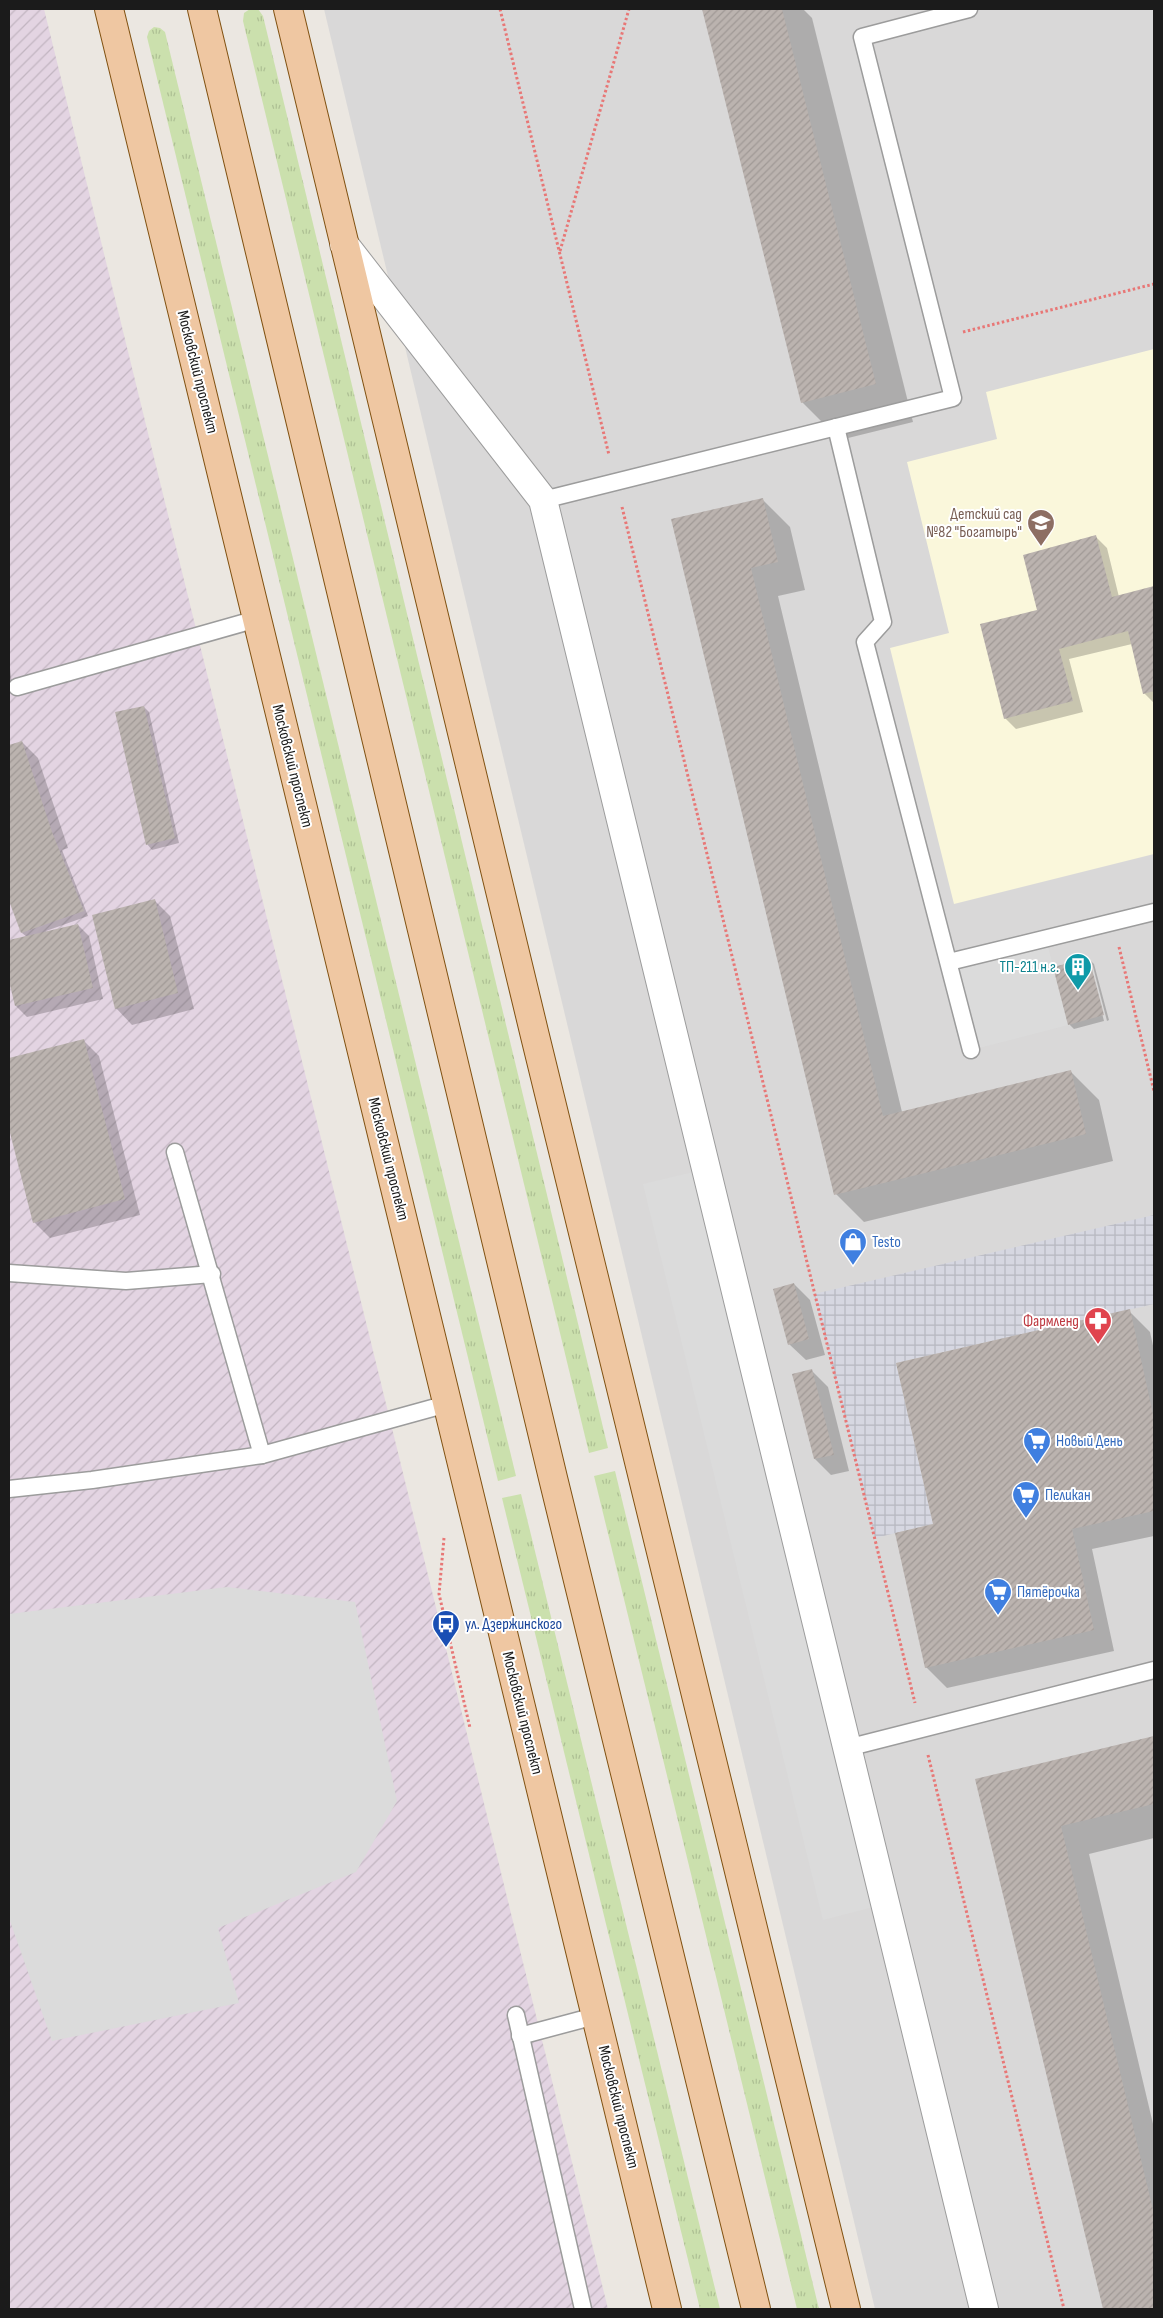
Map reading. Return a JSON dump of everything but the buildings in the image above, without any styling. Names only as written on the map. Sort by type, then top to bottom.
[{"type":"main road","name":"Московский проспект","points":[[109,9],[667,2309]]},
{"type":"main road","points":[[202,9],[553,1478],[756,2309]]},
{"type":"main road","points":[[288,9],[846,2309]]},
{"type":"street","points":[[344,244],[543,500],[984,2309]]},
{"type":"lane","points":[[543,500],[954,398],[862,37],[969,9]]},
{"type":"lane","points":[[836,427],[883,622],[865,642],[971,1050]]},
{"type":"lane","points":[[17,688],[257,619]]},
{"type":"lane","points":[[949,962],[1154,912]]},
{"type":"lane","points":[[176,1152],[262,1455]]},
{"type":"lane","points":[[9,1273],[126,1281],[212,1274]]},
{"type":"lane","points":[[9,1489],[92,1480],[262,1455],[447,1404]]},
{"type":"lane","points":[[847,1748],[1154,1670]]},
{"type":"lane","points":[[516,2015],[583,2309]]},
{"type":"lane","points":[[520,2036],[595,2016]]},
{"type":"path","points":[[500,9],[1064,2309]]},
{"type":"path","points":[[560,253],[630,9]]},
{"type":"path","points":[[938,338],[1154,284]]},
{"type":"path","points":[[1113,922],[1154,1091]]},
{"type":"path","points":[[445,1531],[439,1594],[470,1728]]},
{"type":"shaded area","points":[[9,9],[44,9],[608,2309],[9,2309]]},
{"type":"shaded area","points":[[324,9],[1154,9],[1154,2309],[875,2309]]},
{"type":"shaded area","name":"Детский сад №82 \"Богатырь\"","points":[[1154,349],[1154,854],[954,904],[890,648],[949,633],[907,462],[997,439],[986,392]]},
{"type":"shaded area","points":[[1046,939],[1068,1025],[971,1050],[949,962]]},
{"type":"shaded area","points":[[706,1169],[885,1904],[823,1920],[643,1184]]},
{"type":"shaded area","points":[[1154,1215],[1154,1304],[896,1363],[933,1524],[875,1538],[814,1294]]},
{"type":"shaded area","points":[[227,1587],[355,1602],[397,1801],[356,1872],[218,1928],[239,2003],[52,2041],[9,1918],[9,1614]]},
{"type":"green space","points":[[250,9],[258,9],[263,16],[608,1448],[589,1453],[243,21],[244,13]]},
{"type":"green space","points":[[154,27],[160,28],[165,32],[516,1476],[498,1481],[147,37],[149,31]]},
{"type":"green space","points":[[615,1471],[819,2309],[797,2309],[594,1476]]},
{"type":"green space","points":[[521,1494],[720,2309],[700,2309],[502,1498]]},
{"type":"place","name":"Детский сад №82 \"Богатырь\"","points":[[1041,547]]},
{"type":"place","name":"ТП-211 н.г.","points":[[1078,991]]},
{"type":"place","name":"Testo","points":[[853,1266]]},
{"type":"place","name":"Фармленд","points":[[1098,1345]]},
{"type":"place","name":"Новый День","points":[[1037,1465]]},
{"type":"place","name":"Пеликан","points":[[1026,1519]]},
{"type":"place","name":"Пятёрочка","points":[[998,1616]]},
{"type":"place","name":"ул. Дзержинского","points":[[446,1648]]}]
